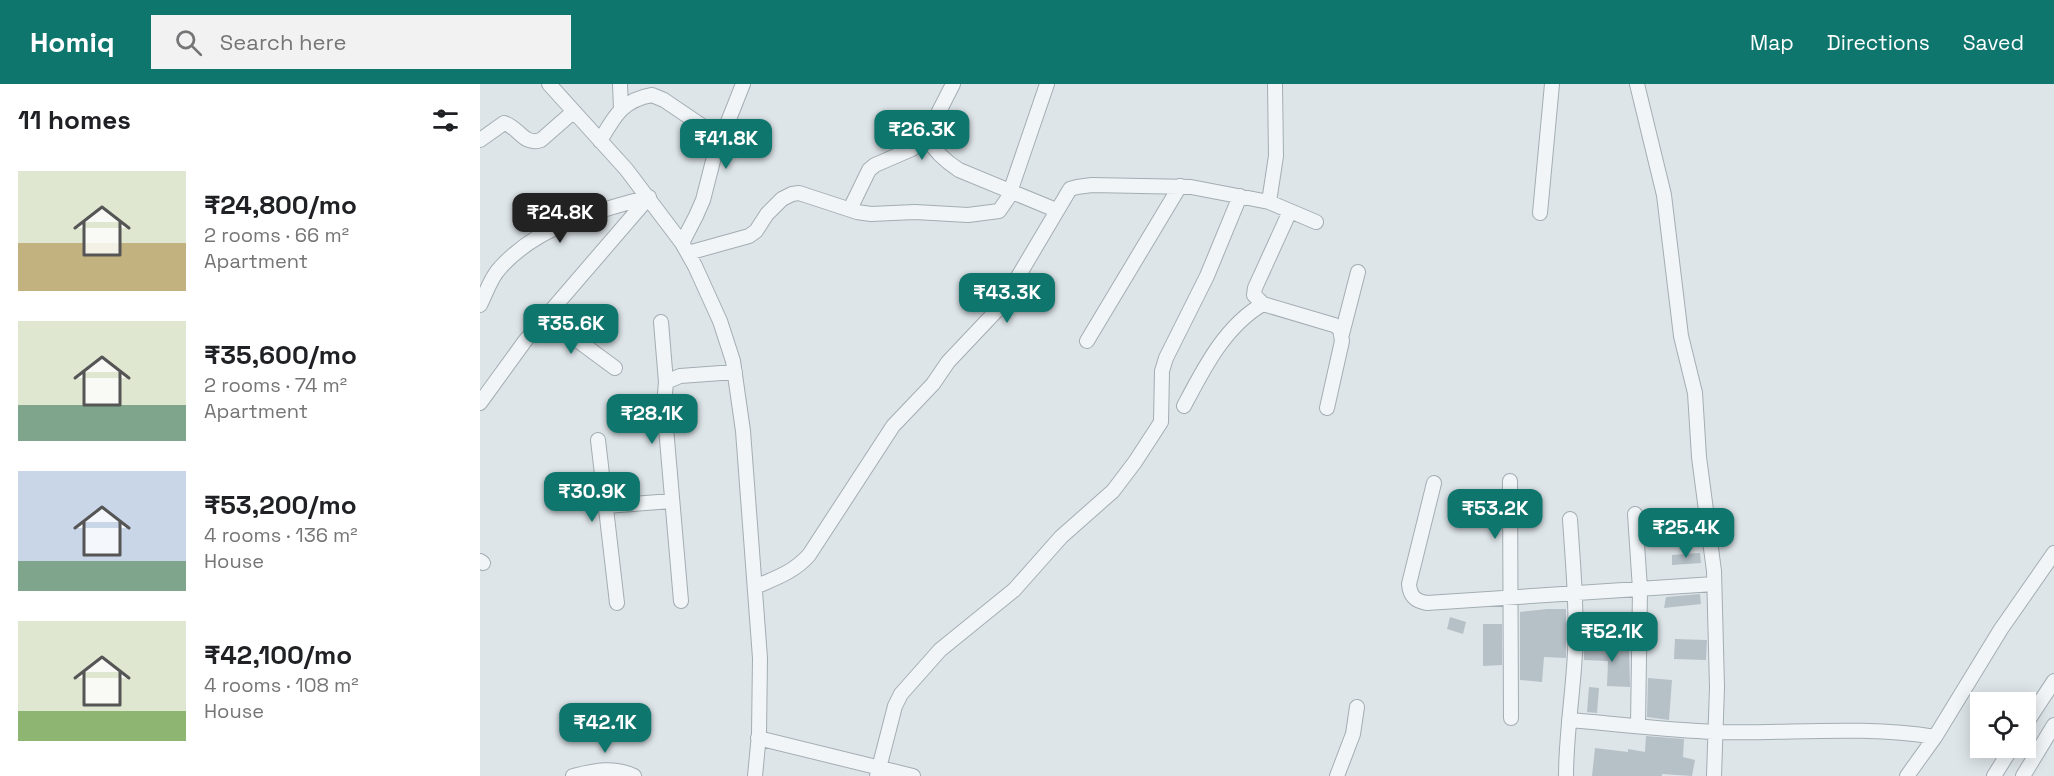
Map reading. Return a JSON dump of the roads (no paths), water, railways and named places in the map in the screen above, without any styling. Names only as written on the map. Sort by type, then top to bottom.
[{"type":"street","points":[[549,84],[649,197],[685,248],[720,321],[735,372],[743,431],[760,658],[755,776]]},
{"type":"street","points":[[620,84],[621,109]]},
{"type":"street","points":[[685,248],[703,200],[720,138],[743,84]]},
{"type":"street","points":[[850,209],[869,170],[875,165],[912,149],[926,137],[953,84]]},
{"type":"street","points":[[685,248],[749,236],[756,231],[773,207],[792,194],[808,194],[871,214],[915,212],[968,215],[999,211],[1004,206],[1010,191],[1047,84]]},
{"type":"street","points":[[1269,202],[1276,156],[1275,84]]},
{"type":"street","points":[[1540,213],[1552,84]]},
{"type":"street","points":[[1637,84],[1664,195],[1681,336],[1695,393],[1699,457],[1714,584],[1716,732],[1714,776]]},
{"type":"street","points":[[600,141],[621,109],[645,96],[657,96],[720,138]]},
{"type":"street","points":[[480,140],[504,123],[514,128],[524,139],[535,142],[541,140],[573,112]]},
{"type":"street","points":[[926,137],[935,151],[959,170],[1056,210]]},
{"type":"street","points":[[755,587],[800,566],[809,555],[893,426],[933,384],[948,362],[1000,307],[1066,194],[1077,186],[1180,186],[1269,202],[1316,222]]},
{"type":"street","points":[[1088,341],[1180,186]]},
{"type":"street","points":[[878,772],[895,706],[902,694],[940,650],[987,610],[1003,600],[1061,537],[1107,497],[1136,462],[1156,431],[1161,422],[1162,371],[1166,358],[1207,276],[1240,196]]},
{"type":"street","points":[[480,305],[499,269],[531,241],[588,213],[649,197]]},
{"type":"street","points":[[480,403],[525,341],[649,197]]},
{"type":"street","points":[[1290,211],[1255,288],[1254,295],[1263,304],[1334,326],[1340,329],[1342,334]]},
{"type":"street","points":[[1327,408],[1342,334],[1358,272]]},
{"type":"street","points":[[1184,406],[1207,364],[1226,339],[1252,311],[1263,304]]},
{"type":"street","points":[[546,317],[615,368]]},
{"type":"street","points":[[662,322],[666,382],[664,405],[681,601]]},
{"type":"street","points":[[666,382],[680,376],[735,372]]},
{"type":"street","points":[[598,440],[617,603]]},
{"type":"street","points":[[1510,481],[1511,718]]},
{"type":"street","points":[[1434,483],[1409,584],[1414,597],[1419,601],[1427,603],[1714,584]]},
{"type":"street","points":[[606,506],[672,501]]},
{"type":"street","points":[[1635,514],[1640,589],[1638,725]]},
{"type":"street","points":[[1566,776],[1566,749],[1575,651],[1575,594],[1570,519]]},
{"type":"street","points":[[1906,776],[1935,738],[2001,629],[2054,553]]},
{"type":"street","points":[[2036,708],[2054,681]]},
{"type":"street","points":[[1336,776],[1353,734],[1357,707]]},
{"type":"street","points":[[1569,720],[1716,732],[1896,731],[1935,738]]},
{"type":"street","points":[[2023,776],[2054,725]]},
{"type":"street","points":[[758,738],[878,772],[913,776]]},
{"type":"street","points":[[1994,776],[2005,758]]},
{"type":"street","points":[[579,775],[597,770],[615,770],[634,776]]}]
